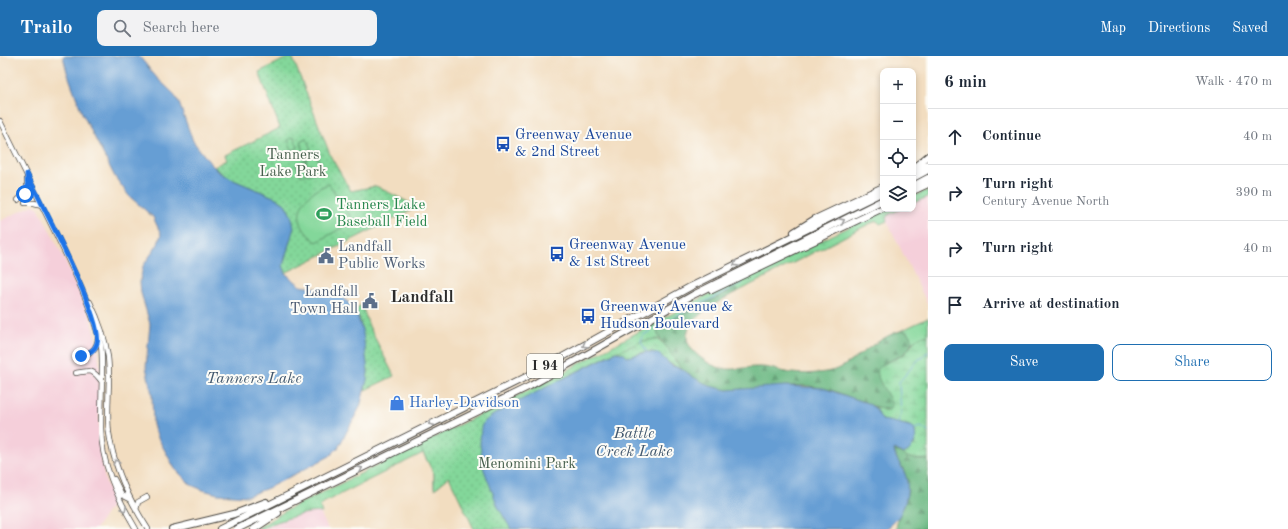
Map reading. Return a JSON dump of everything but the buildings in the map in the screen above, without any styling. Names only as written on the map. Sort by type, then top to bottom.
[{"type":"highway","points":[[916,166],[928,156]]},
{"type":"highway","points":[[916,170],[928,164]]},
{"type":"highway","points":[[916,176],[928,170]]},
{"type":"highway","points":[[916,184],[928,178]]},
{"type":"highway","points":[[916,190],[928,184]]},
{"type":"highway","points":[[916,191],[928,188]]},
{"type":"highway","name":"I 94","points":[[220,529],[526,377],[690,287],[880,191]]},
{"type":"highway","name":"I 94","points":[[237,529],[530,386],[693,295],[880,202]]},
{"type":"highway","points":[[658,315],[880,209]]},
{"type":"highway","points":[[172,529],[234,514],[317,481]]},
{"type":"highway","points":[[254,529],[325,486]]},
{"type":"main road","points":[[0,121],[82,289],[97,331],[101,347],[101,425],[105,461],[116,492],[136,529]]},
{"type":"main road","points":[[18,200],[27,189],[27,174]]},
{"type":"main road","points":[[25,203],[42,205]]},
{"type":"main road","points":[[82,289],[87,295],[98,318],[104,337],[109,372],[108,406],[110,435],[116,464],[130,499],[148,529]]},
{"type":"main road","points":[[81,356],[89,353],[95,347],[98,340],[97,331]]},
{"type":"main road","points":[[76,372],[94,372],[102,382]]},
{"type":"main road","points":[[105,461],[122,495],[130,499]]},
{"type":"main road","points":[[136,510],[138,502],[147,497]]},
{"type":"shaded area","points":[[928,190],[928,305],[887,221],[883,223],[886,212],[916,212],[916,195]]},
{"type":"shaded area","points":[[33,205],[38,207],[64,258],[91,319],[98,350],[100,368],[99,442],[105,480],[114,501],[96,529],[0,529],[0,221]]},
{"type":"shaded area","points":[[313,498],[328,529],[256,529]]},
{"type":"green space","name":"Tanners Lake Park","points":[[291,56],[331,157],[351,191],[376,186],[418,207],[285,273],[283,265],[289,245],[288,210],[285,204],[276,198],[231,179],[214,167],[227,160],[225,155],[280,128],[259,72]]},
{"type":"green space","points":[[294,137],[298,148],[292,150],[288,140]]},
{"type":"green space","points":[[306,138],[311,149],[304,152],[300,141]]},
{"type":"green space","points":[[316,154],[322,170],[308,175],[305,169],[311,166],[314,171],[311,164],[305,167],[302,161],[305,160],[307,164],[306,159]]},
{"type":"green space","points":[[301,163],[306,174],[301,176],[296,165]]},
{"type":"green space","name":"Tanners Lake Baseball Field","points":[[329,184],[352,219],[352,222],[317,242],[302,226],[300,209],[310,194]]},
{"type":"green space","points":[[928,190],[928,197],[916,202],[916,195]]},
{"type":"green space","points":[[881,212],[894,212],[888,215],[886,218],[887,221],[880,224],[877,221],[869,224],[735,293],[737,290],[733,290],[669,321],[658,328],[662,341],[659,339],[643,341],[625,350],[613,353],[550,385],[474,529],[455,467],[436,488],[434,488],[434,474],[423,453],[323,503],[320,507],[322,513],[317,512],[298,515],[263,528],[256,529],[285,511],[534,388],[705,296]]},
{"type":"green space","points":[[735,289],[737,290],[736,292],[713,305],[693,321],[688,331],[687,341],[693,351],[707,362],[714,366],[728,369],[762,367],[792,373],[828,372],[840,368],[891,335],[899,331],[905,331],[910,335],[912,341],[908,350],[882,365],[892,404],[891,409],[880,408],[834,391],[816,387],[789,386],[748,390],[721,389],[709,386],[688,374],[674,359],[657,331],[664,323]]},
{"type":"green space","points":[[362,305],[369,326],[394,376],[365,390],[368,372],[367,364],[359,317],[354,309]]},
{"type":"green space","points":[[928,318],[928,336],[921,337],[911,344],[912,342],[907,332],[898,332]]},
{"type":"green space","points":[[928,336],[928,459],[909,458],[899,452],[901,453],[914,445],[915,434],[911,426],[882,420],[873,407],[886,410],[891,409],[892,406],[879,378],[878,369],[884,364],[904,354],[918,338]]},
{"type":"green space","points":[[655,339],[663,343],[681,368],[673,365],[657,353],[653,352],[646,352],[627,357],[623,353],[617,352],[643,341]]},
{"type":"green space","name":"Menomini Park","points":[[557,376],[632,529],[474,529],[449,477],[434,488],[434,474],[419,445]]},
{"type":"green space","points":[[895,449],[910,457],[928,459],[928,529],[896,529],[908,491],[904,470],[898,462]]},
{"type":"water","name":"Tanners Lake","points":[[63,56],[139,56],[157,78],[173,93],[179,103],[193,141],[210,163],[218,171],[231,179],[276,198],[285,204],[291,215],[294,227],[283,265],[286,274],[301,286],[329,290],[341,296],[348,302],[357,314],[363,333],[368,372],[360,407],[338,448],[330,456],[268,488],[247,496],[218,494],[203,490],[191,485],[175,469],[158,438],[153,425],[152,394],[146,367],[150,324],[141,293],[140,282],[143,266],[158,244],[161,234],[153,217],[129,196],[115,177],[82,113],[67,72]]},
{"type":"water","name":"Battle Creek Lake","points":[[616,352],[623,353],[627,357],[647,352],[658,353],[672,366],[681,368],[693,377],[710,386],[727,390],[785,386],[823,388],[867,403],[875,408],[882,420],[913,427],[916,435],[913,446],[910,450],[903,454],[895,449],[894,450],[896,458],[902,467],[907,481],[906,499],[902,511],[895,521],[886,529],[511,529],[498,507],[484,470],[480,444],[481,427],[483,423],[509,406]]},
{"type":"waterway","points":[[647,352],[641,342],[642,336],[672,318],[743,283]]},
{"type":"waterway","points":[[899,423],[901,413],[899,382],[919,359],[924,357],[928,352]]},
{"type":"waterway","points":[[914,429],[921,427],[928,432]]},
{"type":"place","name":"Greenway Avenue & 2nd Street","points":[[503,144]]},
{"type":"place","name":"Tanners Lake Baseball Field","points":[[324,214]]},
{"type":"place","name":"Greenway Avenue & 1st Street","points":[[557,254]]},
{"type":"place","name":"Landfall Public Works","points":[[326,256]]},
{"type":"place","name":"Landfall Town Hall","points":[[370,301]]},
{"type":"place","name":"Greenway Avenue & Hudson Boulevard","points":[[588,316]]},
{"type":"place","name":"Harley-Davidson","points":[[397,403]]},
{"type":"district","name":"Landfall","points":[[422,297]]},
{"type":"route","points":[[25,194],[28,188],[27,174],[67,255],[93,317],[97,331],[97,344],[93,351],[81,356]]}]
